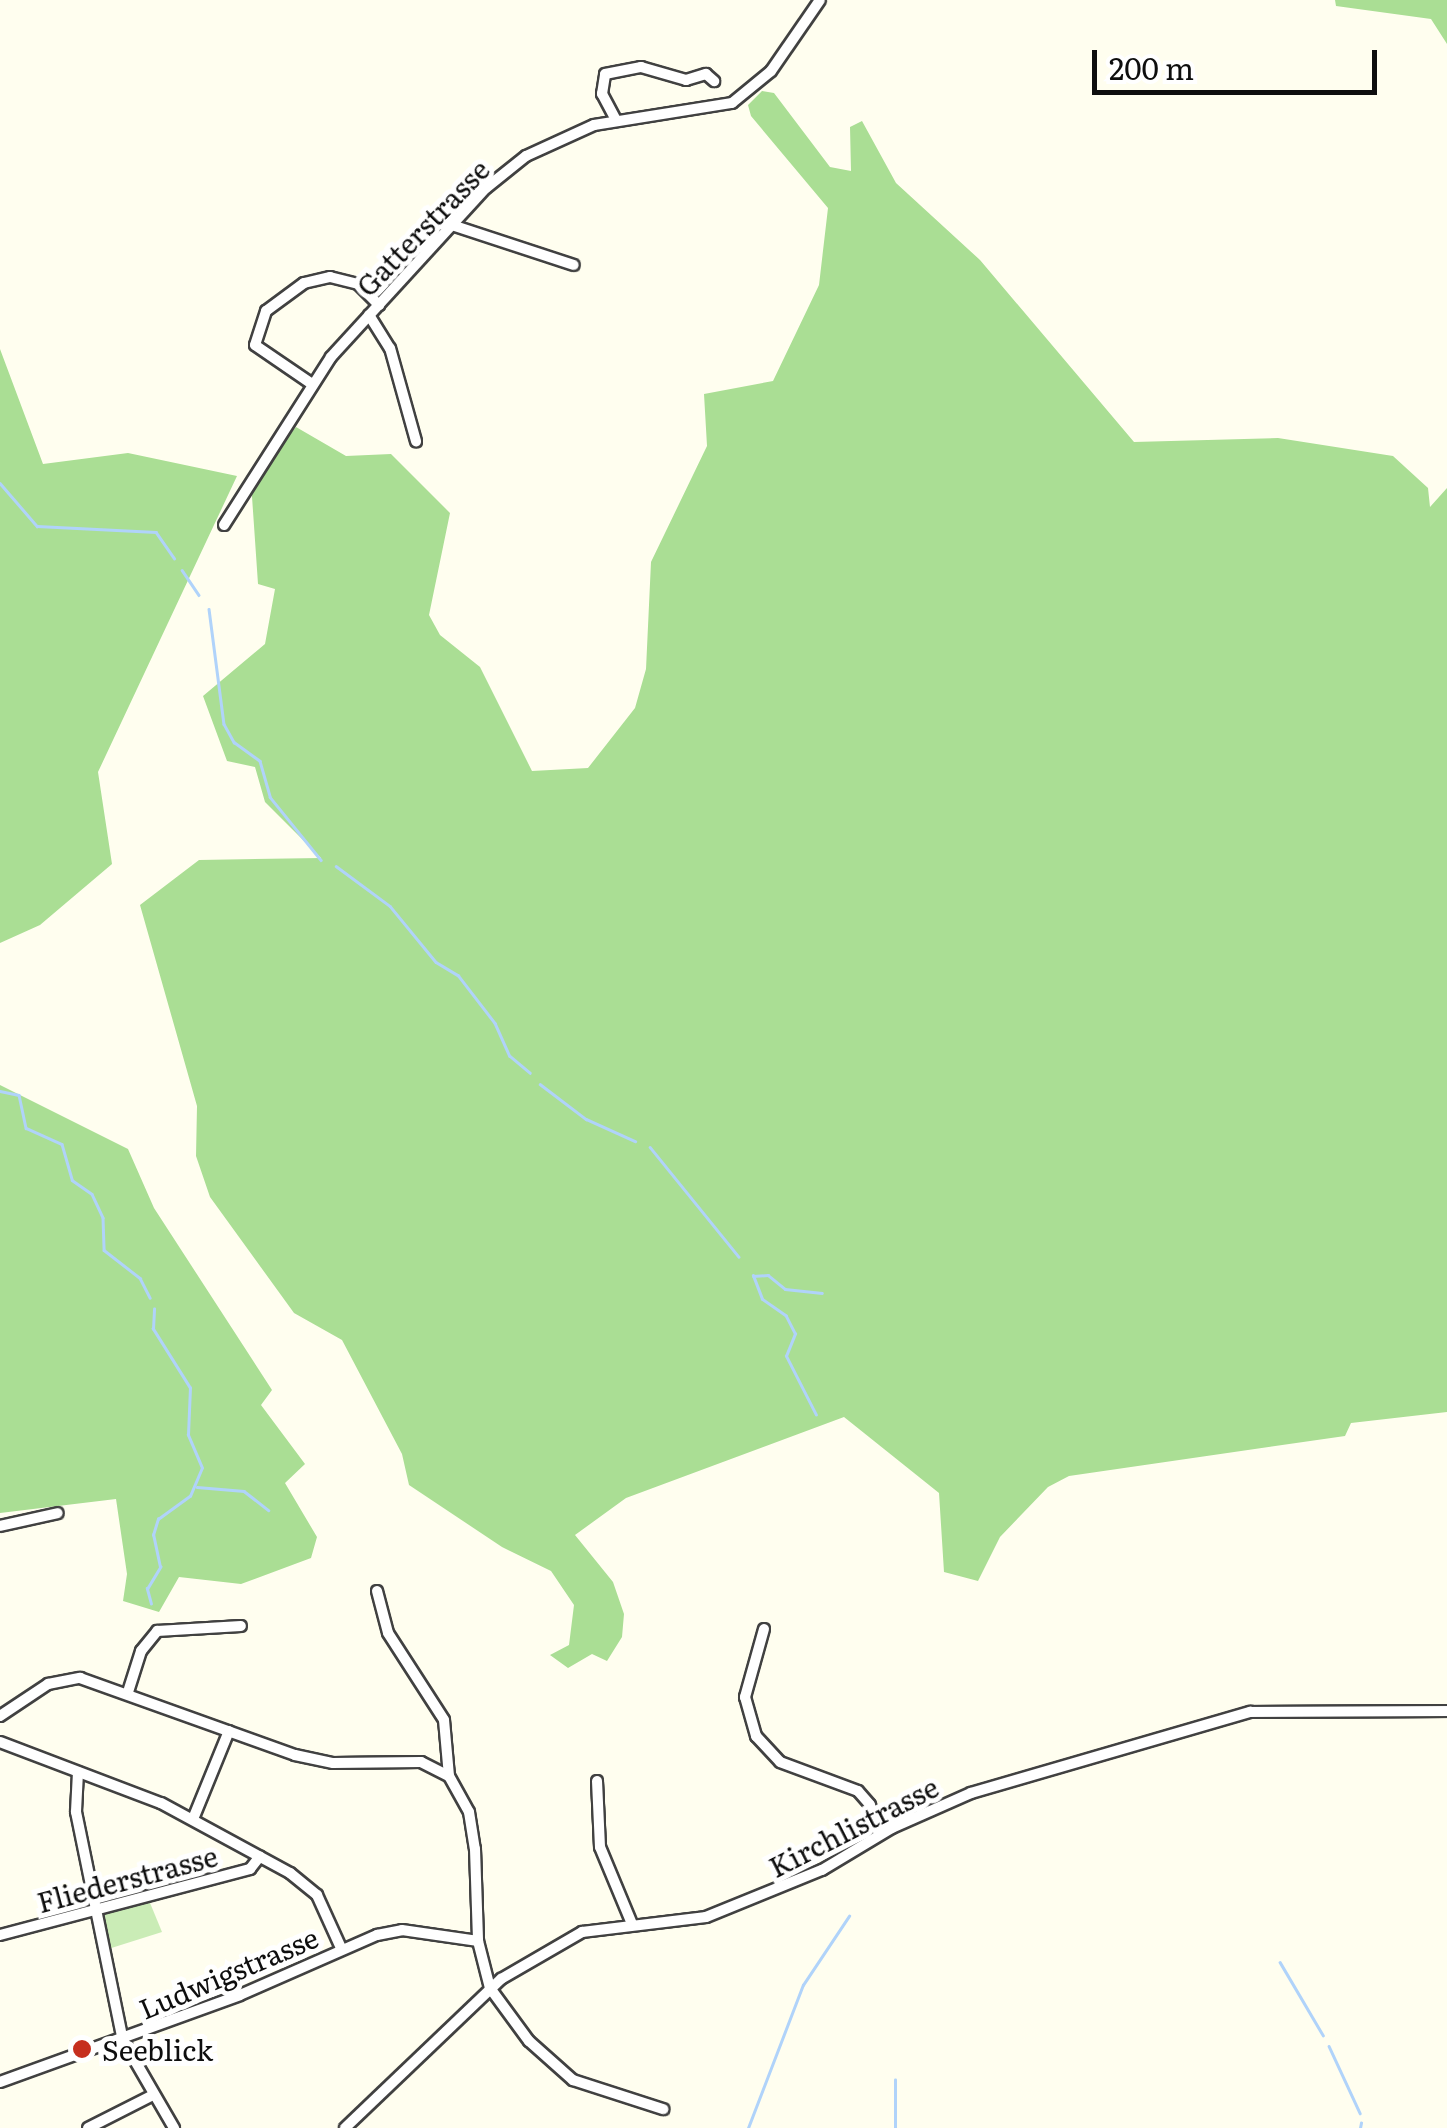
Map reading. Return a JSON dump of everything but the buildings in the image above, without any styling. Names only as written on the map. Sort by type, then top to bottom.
[{"type":"street","name":"Gatterstrasse","points":[[224,526],[312,384],[378,304],[452,225],[526,156],[616,120],[732,103],[771,71],[820,0]]},
{"type":"street","points":[[616,120],[602,94],[604,74],[641,67],[686,80],[706,74],[714,81]]},
{"type":"street","points":[[452,225],[574,265]]},
{"type":"street","points":[[312,384],[255,345],[266,311],[304,283],[330,277],[358,284],[378,304]]},
{"type":"street","points":[[369,315],[390,348],[416,441]]},
{"type":"street","points":[[0,1526],[58,1513]]},
{"type":"street","points":[[378,1591],[388,1633],[444,1720],[449,1776],[469,1812],[476,1849],[478,1941],[490,1988],[559,2070],[591,2088],[663,2109]]},
{"type":"street","points":[[128,1692],[141,1651],[158,1631],[241,1626]]},
{"type":"street","points":[[764,1628],[745,1697],[756,1736],[788,1766],[858,1790],[870,1805],[878,1835]]},
{"type":"street","points":[[0,1716],[48,1684],[68,1679],[128,1692],[315,1760],[422,1762],[449,1776]]},
{"type":"street","name":"Kirchlistrasse","points":[[345,2128],[490,1988],[565,1940],[632,1924],[706,1917],[758,1900],[878,1835],[971,1792],[1250,1712],[1447,1711]]},
{"type":"street","points":[[192,1819],[229,1730]]},
{"type":"street","points":[[0,1742],[192,1819],[260,1856],[317,1895],[341,1948]]},
{"type":"street","points":[[78,1772],[76,1812],[123,2040],[151,2096],[174,2128]]},
{"type":"street","points":[[597,1781],[600,1846],[632,1924]]},
{"type":"street","name":"Fliederstrasse","points":[[0,1934],[250,1869],[260,1856]]},
{"type":"street","name":"Ludwigstrasse","points":[[0,2082],[123,2040],[341,1948],[402,1930],[478,1941]]},
{"type":"street","points":[[88,2128],[151,2096]]},
{"type":"green space","points":[[1335,0],[1447,0],[1447,44],[1431,19],[1336,6]]},
{"type":"green space","points":[[762,91],[774,93],[830,167],[851,171],[850,127],[862,121],[896,183],[980,260],[1134,442],[1278,438],[1393,456],[1428,488],[1430,507],[1447,488],[1447,1412],[1351,1423],[1345,1436],[1069,1476],[1048,1487],[1000,1537],[978,1581],[944,1572],[939,1493],[844,1417],[626,1498],[575,1535],[613,1582],[624,1614],[622,1637],[607,1661],[592,1654],[568,1668],[550,1655],[569,1645],[574,1605],[551,1571],[502,1547],[409,1485],[402,1454],[342,1340],[294,1313],[210,1197],[196,1156],[197,1106],[140,905],[199,860],[321,858],[265,802],[255,767],[227,761],[203,696],[265,644],[275,589],[258,584],[251,482],[296,427],[346,456],[391,454],[450,513],[429,615],[440,635],[480,667],[532,771],[588,768],[635,708],[646,669],[651,562],[707,446],[704,394],[773,381],[819,285],[828,208],[751,116],[748,105]]},
{"type":"green space","points":[[0,349],[43,464],[128,453],[237,476],[98,772],[112,864],[40,925],[0,943]]},
{"type":"green space","points":[[0,1085],[128,1149],[154,1208],[272,1390],[261,1405],[305,1464],[285,1483],[317,1537],[311,1558],[241,1584],[179,1577],[159,1612],[123,1601],[127,1574],[116,1499],[0,1513]]},
{"type":"green space","points":[[148,1898],[162,1932],[105,1950],[96,1910]]},
{"type":"waterway","points":[[0,483],[37,526],[156,532],[174,558]]},
{"type":"waterway","points":[[182,570],[199,595]]},
{"type":"waterway","points":[[209,609],[224,724],[234,742],[260,761],[270,797],[321,860]]},
{"type":"waterway","points":[[336,866],[390,906],[436,962],[458,975],[495,1023],[510,1056],[530,1073]]},
{"type":"waterway","points":[[540,1084],[586,1119],[635,1141]]},
{"type":"waterway","points":[[0,1091],[19,1095],[26,1128],[62,1144],[72,1180],[92,1194],[103,1218],[104,1250],[140,1278],[150,1298]]},
{"type":"waterway","points":[[650,1147],[739,1257]]},
{"type":"waterway","points":[[816,1415],[786,1356],[795,1334],[786,1316],[762,1299],[753,1276],[768,1275],[785,1289],[822,1293]]},
{"type":"waterway","points":[[151,1604],[147,1589],[160,1567],[153,1535],[158,1519],[190,1496],[202,1468],[188,1435],[190,1388],[153,1329],[154,1309]]},
{"type":"waterway","points":[[197,1487],[244,1491],[268,1510]]},
{"type":"waterway","points":[[748,2128],[803,1985],[849,1916]]},
{"type":"waterway","points":[[1280,1962],[1323,2035]]},
{"type":"waterway","points":[[1329,2046],[1360,2113]]},
{"type":"waterway","points":[[895,2080],[895,2128]]},
{"type":"waterway","points":[[1360,2128],[1361,2123]]},
{"type":"place","name":"Seeblick","points":[[82,2049]]}]
